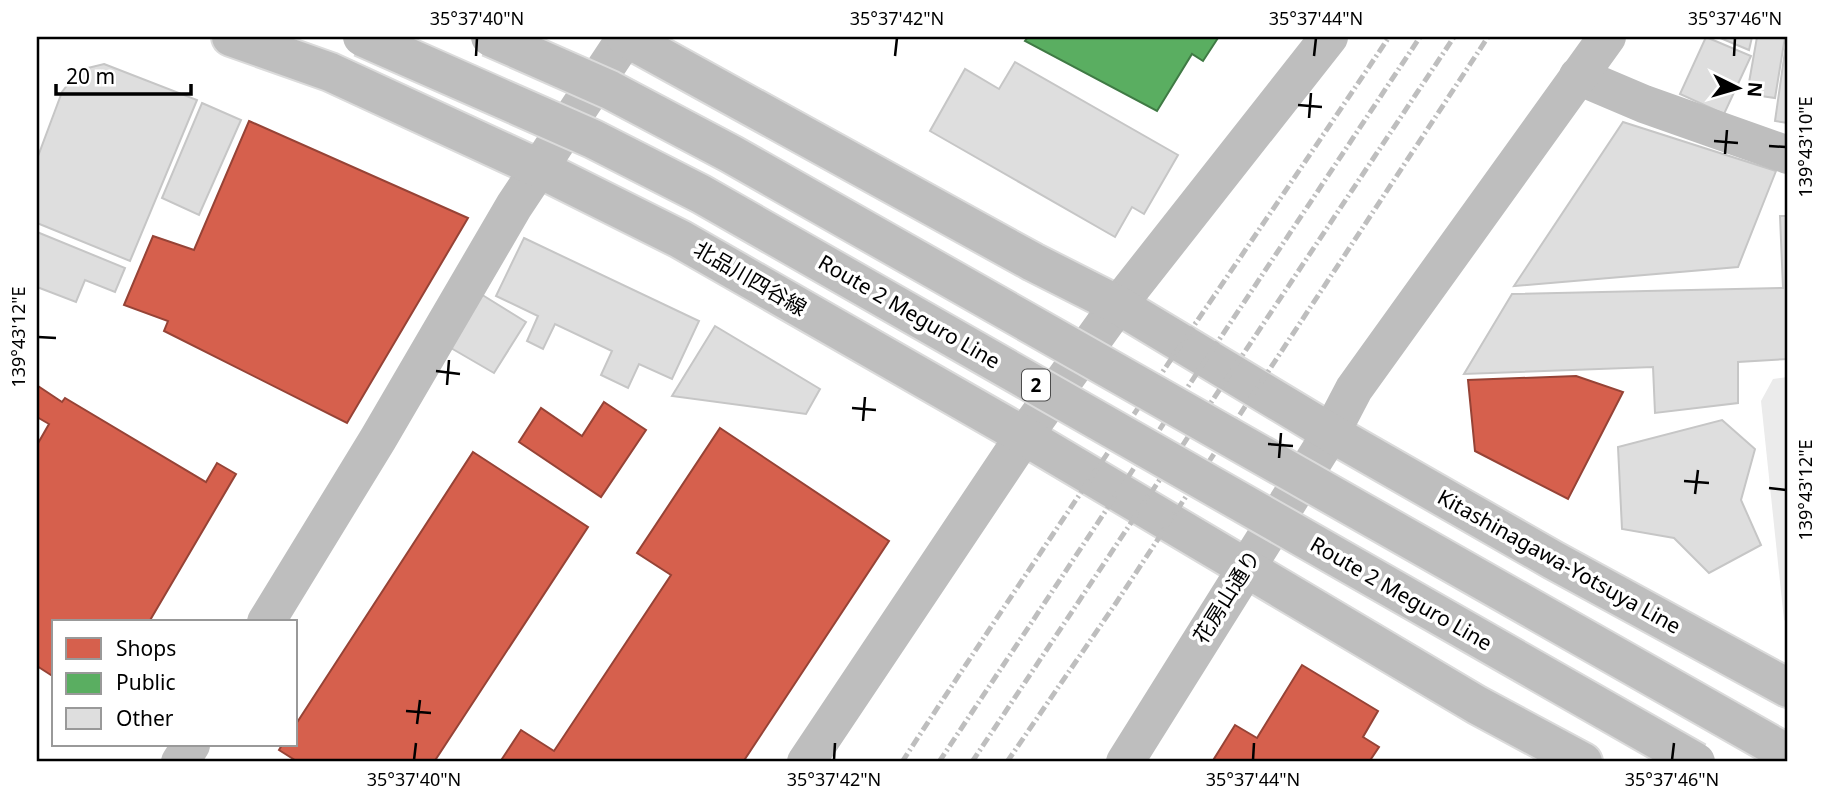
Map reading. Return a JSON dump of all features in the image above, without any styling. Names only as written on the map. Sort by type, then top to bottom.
[{"type":"main road","name":"北品川四谷線","points":[[231,37],[330,72],[538,168],[680,239],[1024,436],[1245,567]]},
{"type":"main road","name":"Route 2 Meguro Line","points":[[362,37],[593,139],[701,194],[1696,762]]},
{"type":"main road","name":"2","points":[[490,37],[610,90],[731,155],[1788,754]]},
{"type":"main road","points":[[267,620],[538,168],[626,37],[1033,262],[1118,305],[1331,433]]},
{"type":"main road","points":[[806,762],[1024,436],[1118,305],[1329,37]]},
{"type":"main road","name":"花房山通り","points":[[1125,762],[1331,433],[1354,389],[1607,37]]},
{"type":"main road","points":[[1578,76],[1644,104],[1788,155]]},
{"type":"main road","name":"Kitashinagawa-Yotsuya Line","points":[[1331,433],[1553,560],[1788,688]]},
{"type":"main road","points":[[1245,567],[1477,705],[1583,762]]},
{"type":"main road","points":[[180,762],[190,746]]},
{"type":"shaded area","points":[[1788,377],[1788,622],[1784,620],[1761,401],[1773,379]]},
{"type":"building: Shops","points":[[249,121],[468,218],[347,423],[164,331],[168,321],[124,305],[153,236],[194,250]]},
{"type":"building: Shops","points":[[1576,376],[1623,392],[1568,499],[1475,451],[1468,380]]},
{"type":"building: Shops","points":[[38,386],[62,402],[65,398],[206,482],[217,463],[236,474],[150,620],[52,620],[52,676],[37,666],[37,445],[49,424],[37,417]]},
{"type":"building: Shops","points":[[604,402],[646,430],[601,497],[519,442],[541,408],[582,436]]},
{"type":"building: Shops","points":[[720,428],[889,541],[743,762],[500,762],[521,730],[554,751],[671,575],[637,553]]},
{"type":"building: Shops","points":[[473,452],[588,527],[434,762],[298,762],[279,750],[281,746],[298,746],[298,721]]},
{"type":"building: Shops","points":[[1302,665],[1378,711],[1363,737],[1379,747],[1369,762],[1212,762],[1235,725],[1257,738]]},
{"type":"building: Public","points":[[1028,37],[1218,38],[1203,61],[1192,54],[1157,111],[1025,41]]},
{"type":"building: Other","points":[[1706,37],[1751,56],[1724,114],[1680,94]]},
{"type":"building: Other","points":[[1718,37],[1752,37],[1749,50]]},
{"type":"building: Other","points":[[1757,37],[1785,37],[1775,98],[1747,94]]},
{"type":"building: Other","points":[[1788,37],[1788,123],[1775,121]]},
{"type":"building: Other","points":[[1015,62],[1178,155],[1144,214],[1132,207],[1115,237],[930,131],[965,69],[999,89]]},
{"type":"building: Other","points":[[104,64],[197,100],[130,261],[37,223],[37,159],[62,92],[72,79],[88,68]]},
{"type":"building: Other","points":[[202,103],[241,120],[199,215],[162,198]]},
{"type":"building: Other","points":[[1623,122],[1776,171],[1738,267],[1514,286]]},
{"type":"building: Other","points":[[1780,216],[1788,216],[1788,359],[1738,362],[1738,403],[1655,413],[1653,367],[1464,374],[1512,294],[1783,288]]},
{"type":"building: Other","points":[[37,232],[125,268],[115,292],[85,280],[76,302],[37,287]]},
{"type":"building: Other","points":[[524,238],[699,321],[672,379],[639,364],[628,388],[601,375],[612,351],[555,324],[543,349],[527,341],[538,316],[496,296]]},
{"type":"building: Other","points":[[476,291],[526,322],[494,373],[444,344]]},
{"type":"building: Other","points":[[715,326],[820,389],[806,414],[672,396]]},
{"type":"building: Other","points":[[1722,420],[1755,449],[1741,500],[1761,545],[1709,573],[1674,538],[1622,529],[1618,447]]},
{"type":"railway","points":[[902,762],[1389,37]]},
{"type":"railway","points":[[939,762],[1420,37]]},
{"type":"railway","points":[[972,762],[1454,37]]},
{"type":"railway","points":[[1007,762],[1116,603],[1488,37]]}]
